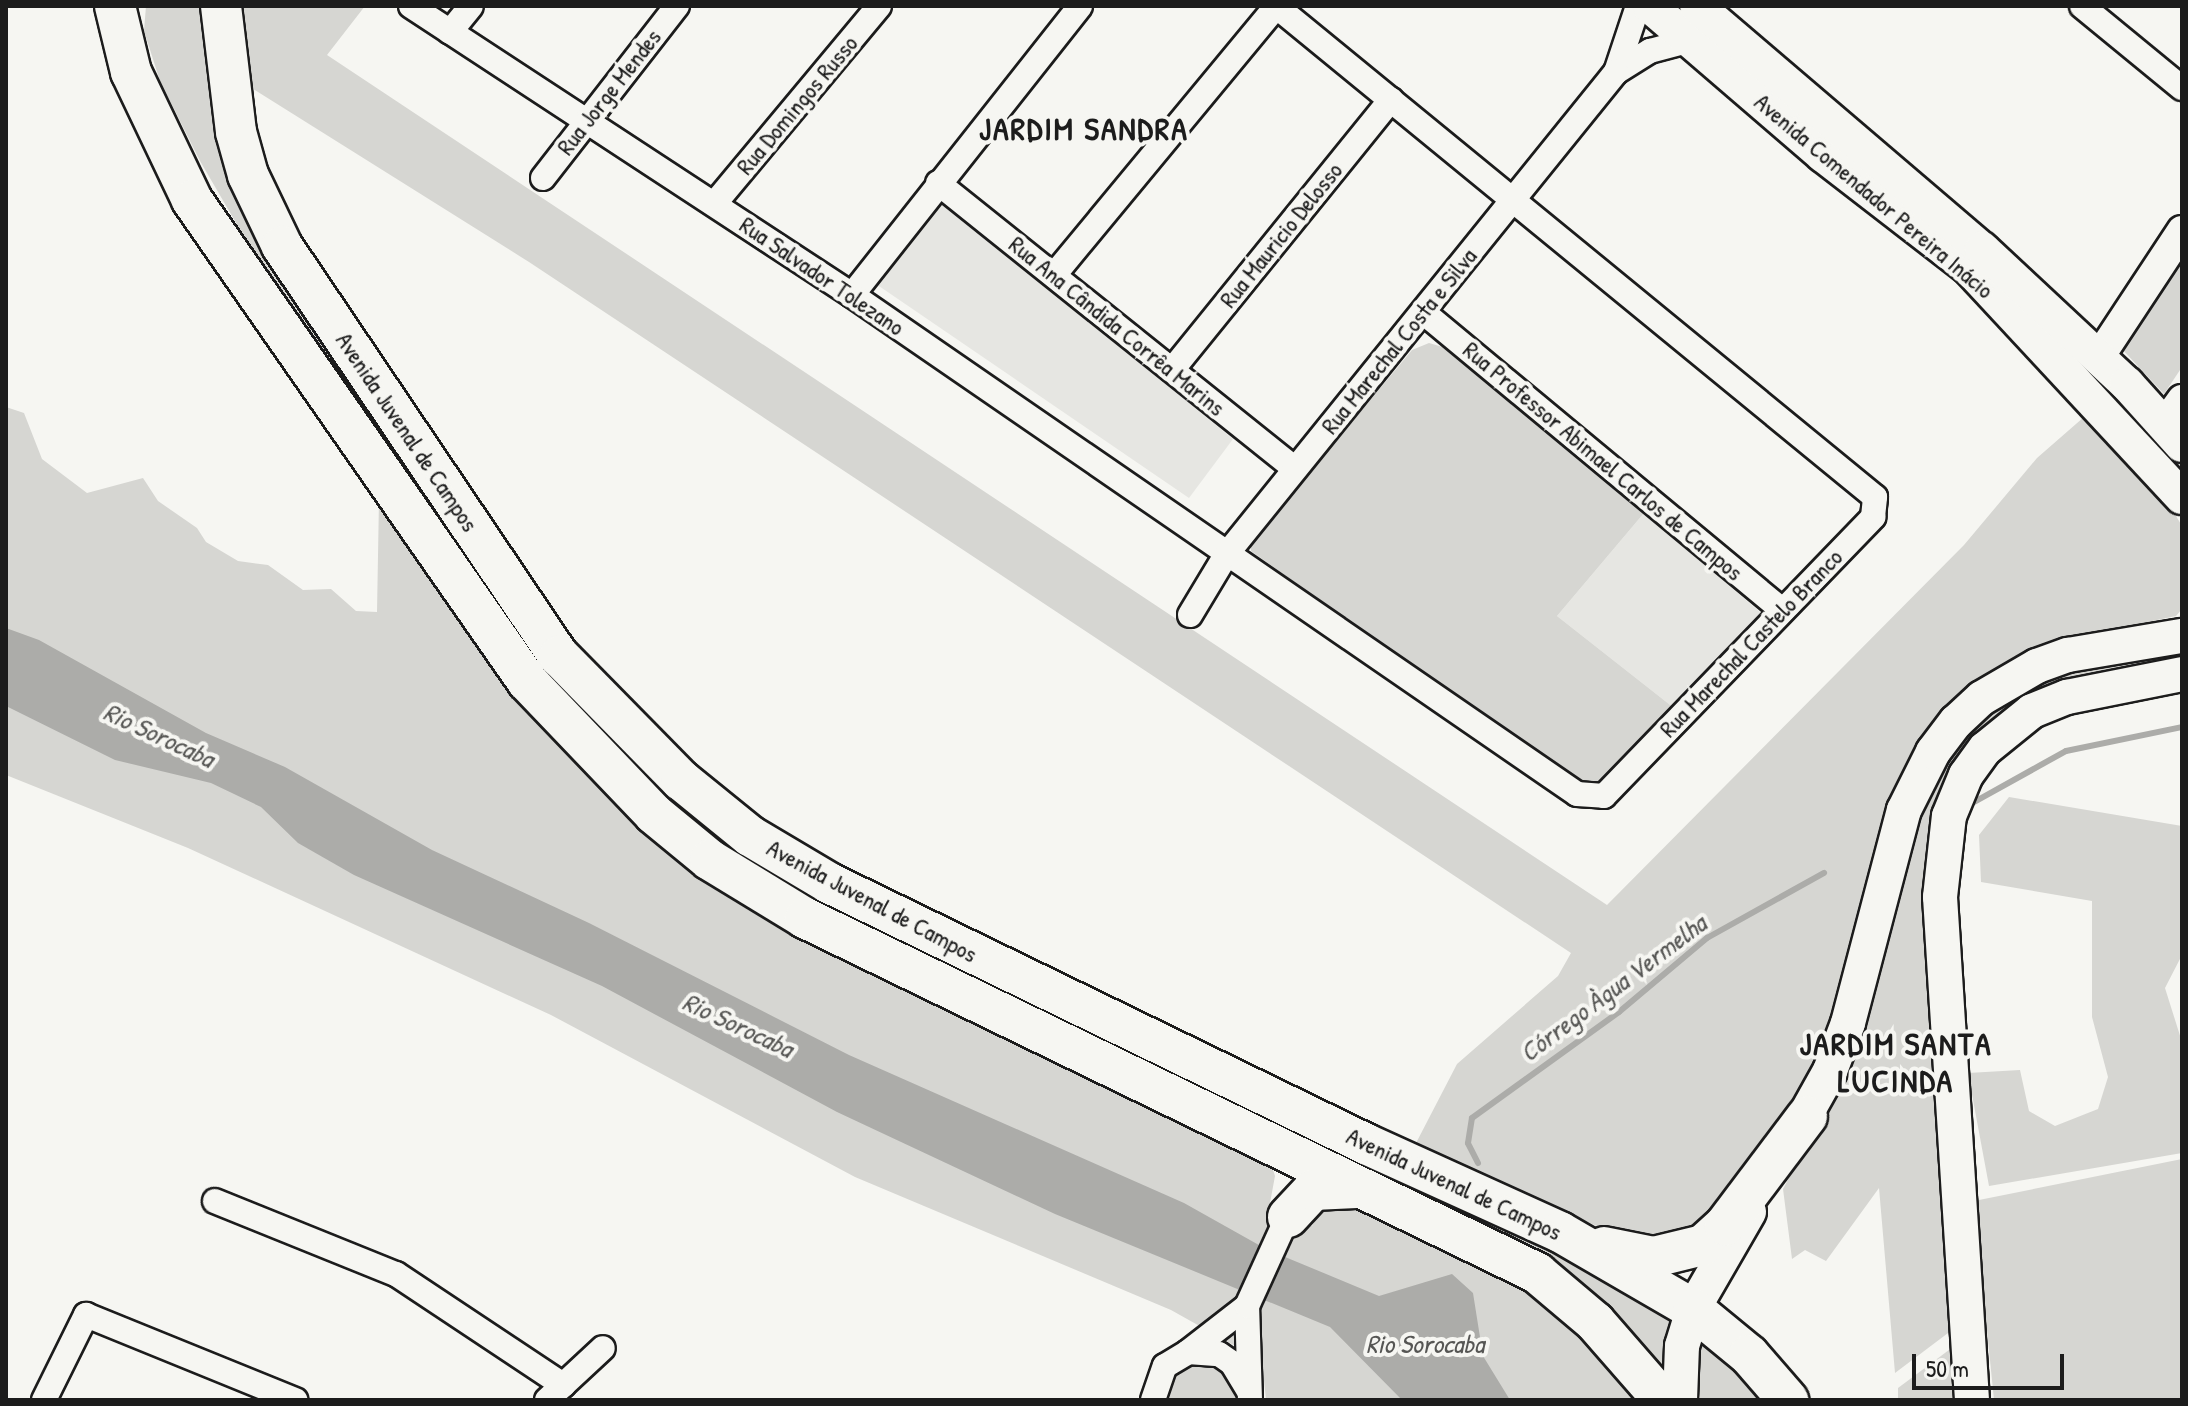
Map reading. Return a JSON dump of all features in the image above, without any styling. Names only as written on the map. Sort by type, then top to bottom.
[{"type":"highway","name":"Avenida Juvenal de Campos","points":[[115,6],[131,72],[192,200],[527,681],[654,814],[710,860],[805,918],[1312,1167],[1537,1273],[1595,1322],[1663,1400]]},
{"type":"highway","points":[[130,6],[131,32],[173,161]]},
{"type":"highway","points":[[207,6],[236,132]]},
{"type":"highway","name":"Avenida Juvenal de Campos","points":[[221,6],[236,132],[248,175],[282,246],[559,656],[681,780],[750,836],[829,883],[1560,1232],[1693,1309],[1749,1355],[1788,1400]]},
{"type":"highway","points":[[1560,1232],[1628,1254],[1654,1257],[1690,1251],[1725,1225],[1807,1116]]},
{"type":"highway","points":[[1275,1149],[1293,1179],[1288,1217]]},
{"type":"highway","points":[[1312,1167],[1355,1155],[1397,1156]]},
{"type":"highway","points":[[1288,1217],[1313,1190],[1360,1189]]},
{"type":"main road","name":"Avenida Comendador Pereira Inácio","points":[[1666,10],[1688,41],[1968,267],[2123,429],[2182,497]]},
{"type":"main road","name":"Avenida Comendador Pereira Inácio","points":[[1666,10],[1982,249],[2176,424]]},
{"type":"main road","points":[[2094,398],[2099,357]]},
{"type":"main road","points":[[2123,429],[2176,424]]},
{"type":"main road","points":[[2132,645],[2182,621]]},
{"type":"main road","points":[[1680,1400],[1682,1346],[1693,1309],[1807,1116],[1848,1023],[1904,810],[1933,752],[1956,722],[2007,681],[2068,655],[2182,636]]},
{"type":"main road","points":[[1972,1400],[1940,897],[1949,816],[1966,775],[1985,749],[2032,711],[2067,697],[2182,674]]},
{"type":"street","name":"Rua Salvador Tolezano","points":[[411,6],[852,295],[1226,555]]},
{"type":"street","points":[[450,32],[471,6]]},
{"type":"street","name":"Rua Jorge Mendes","points":[[543,178],[585,120],[677,6]]},
{"type":"street","name":"Rua Domingos Russo","points":[[715,203],[879,6]]},
{"type":"street","points":[[852,295],[1080,6]]},
{"type":"street","points":[[1054,275],[1276,6],[1515,197]]},
{"type":"street","points":[[2082,6],[2182,88]]},
{"type":"street","name":"Rua Marechal Costa e Silva","points":[[1190,615],[1226,555],[1666,10]]},
{"type":"street","name":"Rua Marechal Costa e Silva","points":[[1616,72],[1650,51],[1688,41]]},
{"type":"street","name":"Rua Mauricio Delosso","points":[[1172,370],[1391,100]]},
{"type":"street","name":"Rua Ana Cândida Corrêa Marins","points":[[938,183],[1295,469]]},
{"type":"street","name":"Rua Marechal Castelo Branco","points":[[1226,555],[1577,794],[1596,799],[1613,787],[1873,517],[1875,497],[1515,197]]},
{"type":"street","points":[[2099,357],[2182,231]]},
{"type":"street","name":"Rua Professor Abimael Carlos de Campos","points":[[1423,312],[1782,610]]},
{"type":"street","points":[[1249,1397],[1247,1306],[1312,1167]]},
{"type":"street","points":[[215,1201],[396,1274],[555,1393],[603,1348]]},
{"type":"street","points":[[1153,1400],[1165,1366],[1247,1306]]},
{"type":"street","points":[[44,1400],[86,1315],[295,1400]]},
{"type":"street","points":[[1188,1352],[1204,1351],[1226,1358],[1249,1397]]},
{"type":"shaded area","points":[[146,6],[199,6],[222,150],[627,748],[1344,1151],[1330,1156],[871,939],[705,840],[548,688],[281,300],[200,161],[160,81],[144,31]]},
{"type":"shaded area","points":[[239,6],[365,6],[327,55],[1607,905],[1964,545],[2037,458],[2084,417],[2167,501],[2182,526],[2182,609],[2176,616],[2047,643],[1993,671],[1944,711],[1910,757],[1880,832],[1844,1005],[1809,1083],[1707,1222],[1664,1242],[1628,1240],[1415,1145],[1457,1064],[1558,976],[1571,953],[529,262],[250,87]]},
{"type":"shaded area","points":[[940,201],[1233,439],[1189,498],[876,284]]},
{"type":"shaded area","points":[[2182,252],[2182,367],[2164,394],[2120,347]]},
{"type":"shaded area","points":[[1429,343],[1446,348],[1644,513],[1557,616],[1674,708],[1604,785],[1582,788],[1251,551],[1251,543],[1412,350]]},
{"type":"shaded area","points":[[6,407],[24,413],[42,459],[87,493],[143,478],[158,501],[197,528],[206,542],[238,561],[268,565],[303,590],[331,589],[356,611],[377,612],[379,499],[601,782],[1271,1163],[1275,1176],[1270,1203],[1312,1226],[1323,1207],[1342,1199],[1537,1290],[1650,1400],[1266,1400],[1262,1361],[1171,1310],[855,1177],[551,1015],[188,848],[6,775]]},
{"type":"shaded area","points":[[1644,513],[1760,612],[1759,621],[1674,708],[1557,616]]},
{"type":"shaded area","points":[[2182,643],[2182,661],[2065,685],[1937,813],[1925,857],[1927,961],[1956,1327],[1895,1373],[1879,1188],[1826,1261],[1805,1250],[1792,1259],[1783,1189],[1863,1040],[1914,820],[1957,735],[2028,680]]},
{"type":"shaded area","points":[[2009,797],[2182,826],[2182,955],[2165,988],[2182,1042],[2182,1153],[1989,1186],[1968,1073],[2020,1070],[2029,1111],[2055,1126],[2098,1109],[2108,1077],[2092,1017],[2092,901],[1981,882],[1979,835]]},
{"type":"shaded area","points":[[2182,1159],[2182,1400],[1994,1400],[1974,1201]]},
{"type":"shaded area","points":[[1378,1165],[1617,1281],[1673,1315],[1666,1378],[1359,1167]]},
{"type":"shaded area","points":[[1697,1334],[1730,1358],[1767,1400],[1690,1400]]},
{"type":"shaded area","points":[[1957,1344],[1961,1400],[1898,1400],[1898,1388]]},
{"type":"shaded area","points":[[1202,1360],[1227,1370],[1238,1400],[1162,1400],[1177,1367]]},
{"type":"water","name":"Rio Sorocaba","points":[[6,628],[39,640],[206,733],[285,767],[432,850],[589,923],[849,1055],[1184,1203],[1266,1249],[1379,1296],[1452,1274],[1473,1293],[1483,1356],[1510,1400],[1402,1400],[1330,1327],[1055,1214],[837,1112],[602,986],[354,875],[298,843],[261,807],[211,783],[115,760],[6,706]]},
{"type":"waterway","name":"Córrego Àgua Vermelha","points":[[1967,806],[2066,751],[2182,727]]},
{"type":"waterway","name":"Córrego Àgua Vermelha","points":[[1478,1163],[1468,1143],[1472,1118],[1619,1012],[1707,938],[1824,873]]},
{"type":"district","name":"JARDIM SANDRA","points":[[1084,129]]},
{"type":"district","name":"JARDIM SANTA LUCINDA","points":[[1896,1064]]}]
